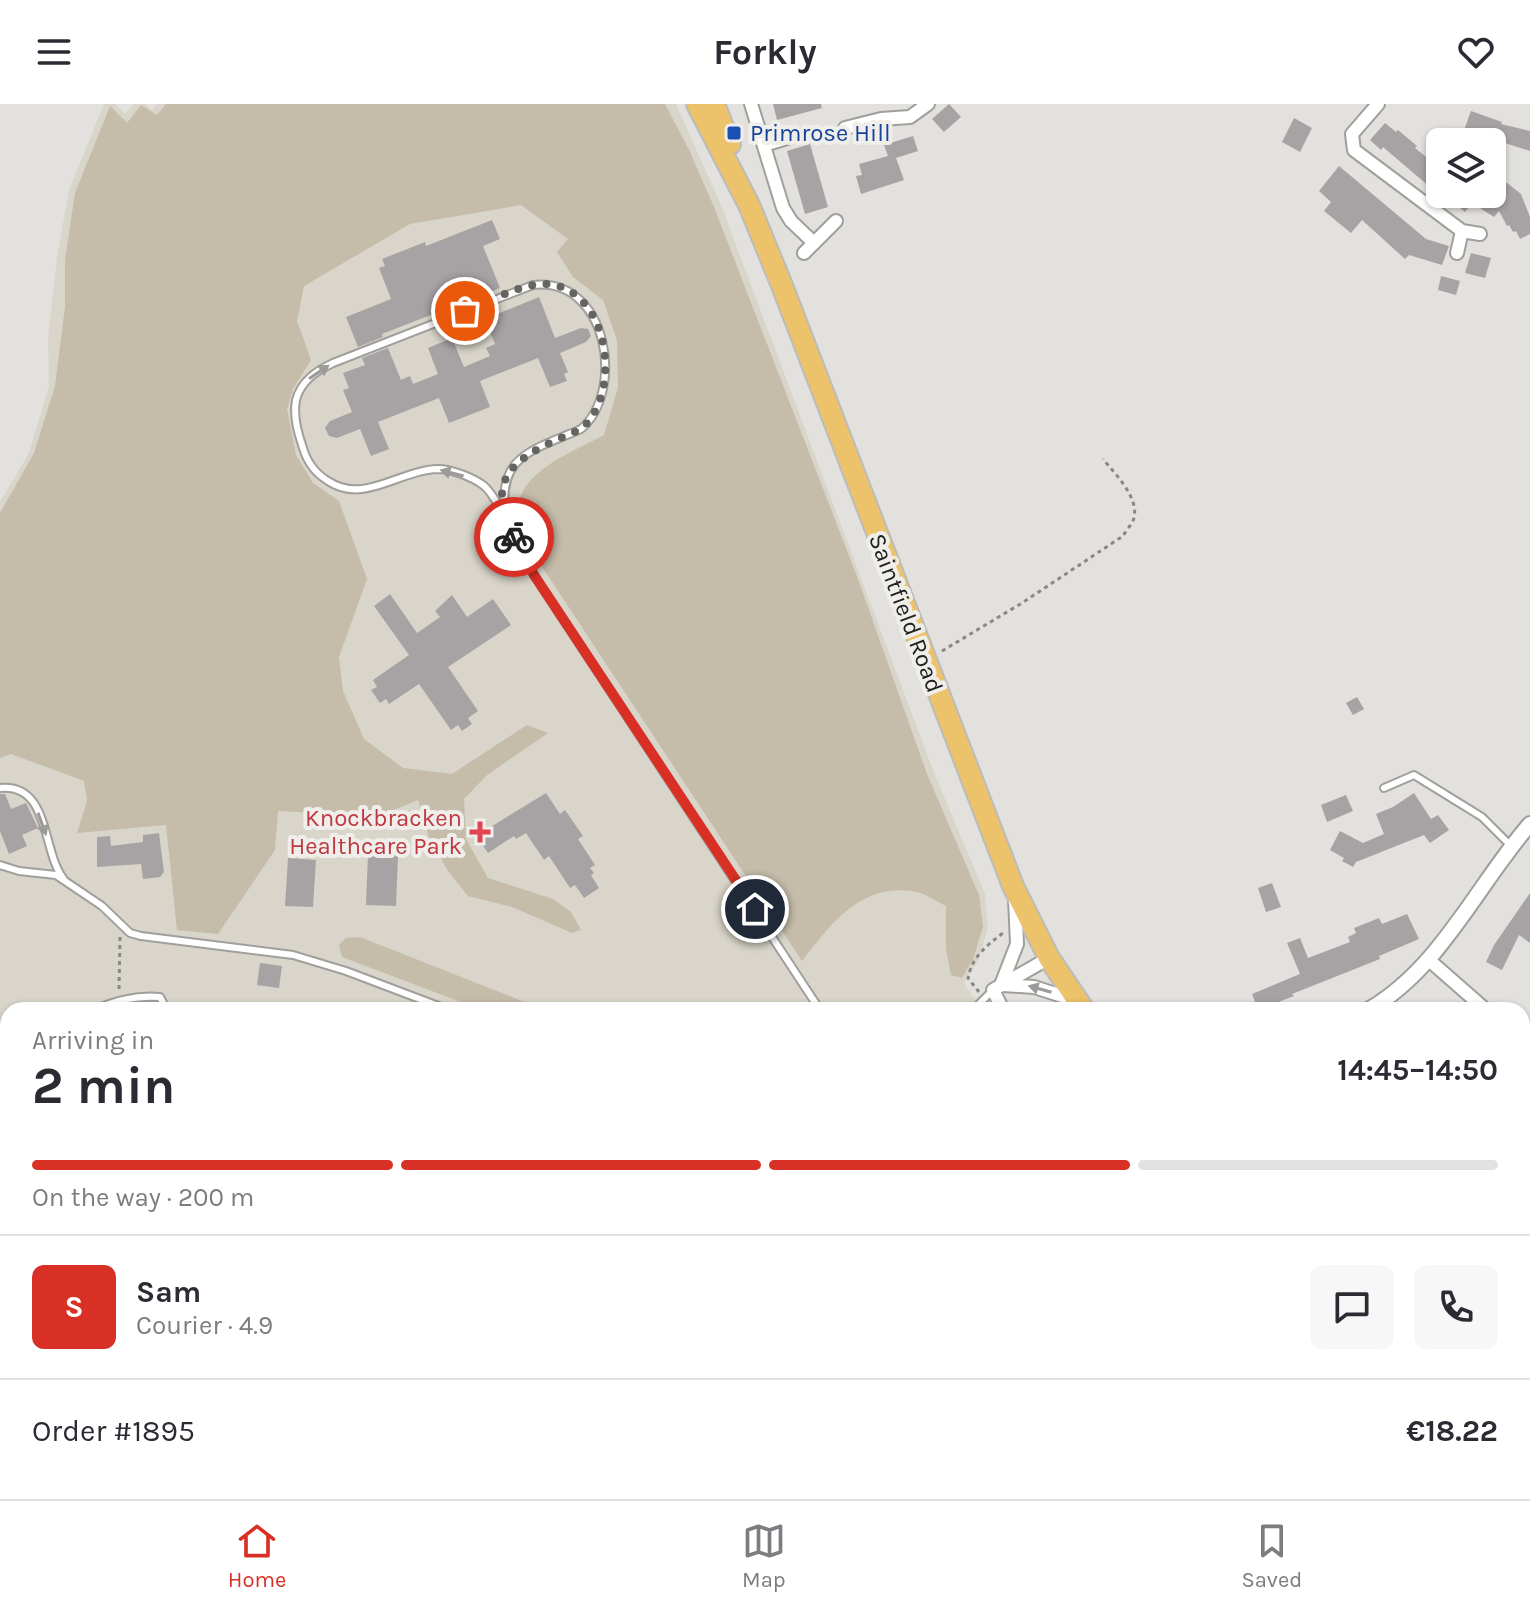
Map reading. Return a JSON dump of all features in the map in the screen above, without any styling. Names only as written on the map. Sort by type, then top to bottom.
[{"type":"highway","name":"Saintfield Road","points":[[697,104],[749,205]]},
{"type":"highway","name":"Saintfield Road","points":[[714,104],[749,205],[1013,886],[1049,958],[1078,1002]]},
{"type":"street","points":[[751,104],[783,208],[791,221],[814,243]]},
{"type":"street","points":[[845,128],[881,119],[910,117],[928,104]]},
{"type":"street","points":[[1378,104],[1352,134],[1354,150],[1462,231],[1480,234]]},
{"type":"street","points":[[764,145],[800,134]]},
{"type":"street","points":[[804,253],[836,221]]},
{"type":"street","points":[[1457,253],[1462,231]]},
{"type":"street","points":[[1382,1002],[1429,960],[1530,824]]},
{"type":"street","points":[[993,991],[1017,944],[1013,886]]},
{"type":"street","points":[[993,991],[1049,958]]},
{"type":"street","points":[[1429,960],[1477,1002]]},
{"type":"street","points":[[993,991],[1034,987],[1071,1002]]},
{"type":"street","points":[[993,991],[999,1002]]},
{"type":"lane","points":[[506,522],[504,480],[515,463],[581,429],[598,405],[604,368],[603,342],[591,311],[577,295],[557,285],[533,285],[319,369],[302,386],[297,397],[296,422],[305,455],[321,477],[344,490],[378,486],[417,472],[447,470],[483,485],[500,506],[506,522],[534,575],[815,1002]]},
{"type":"lane","points":[[1384,788],[1414,775],[1482,817],[1511,846]]},
{"type":"lane","points":[[0,788],[16,789],[31,797],[44,827],[53,861],[65,881]]},
{"type":"lane","points":[[0,865],[19,871],[48,873],[65,881],[102,906],[130,933],[152,939],[248,948],[310,960],[427,1002]]},
{"type":"lane","points":[[981,1002],[993,991]]},
{"type":"lane","points":[[114,1002],[160,997],[163,1002]]},
{"type":"path","points":[[924,661],[1022,603],[1123,536],[1134,519],[1134,505],[1127,490],[1103,459]]},
{"type":"path","points":[[119,1000],[121,925]]},
{"type":"path","points":[[993,991],[968,978],[971,966],[984,948],[1005,932]]},
{"type":"shaded area","name":"Knockbracken Healthcare Park","points":[[104,104],[115,104],[125,114],[134,104],[146,104],[152,110],[157,104],[676,104],[721,205],[933,770],[985,894],[988,928],[978,961],[964,983],[977,1002],[0,1002],[0,502],[29,453],[49,386],[48,337],[69,190]]},
{"type":"shaded area","points":[[166,104],[665,104],[714,207],[858,579],[927,774],[979,895],[983,927],[973,959],[962,978],[951,975],[946,949],[946,906],[912,891],[876,894],[861,901],[835,921],[802,961],[527,544],[519,519],[519,503],[524,489],[546,466],[604,435],[618,387],[617,340],[603,300],[573,277],[557,252],[568,239],[521,205],[410,224],[304,286],[297,321],[311,360],[293,389],[287,409],[296,455],[313,483],[339,501],[367,579],[339,657],[343,691],[364,739],[403,768],[452,774],[527,725],[548,733],[487,775],[464,799],[466,839],[488,878],[553,899],[571,912],[581,930],[572,933],[512,907],[468,896],[448,871],[428,835],[418,800],[379,816],[278,811],[275,850],[218,934],[177,930],[166,825],[77,833],[87,801],[84,781],[11,754],[0,758],[0,513],[34,453],[55,386],[65,307],[65,260],[75,193],[110,106],[127,123],[141,105],[157,115]]},
{"type":"shaded area","points":[[360,937],[525,1002],[461,1002],[342,957],[339,945],[346,938]]},
{"type":"building","points":[[773,104],[821,104],[822,108],[777,120]]},
{"type":"building","points":[[949,104],[961,117],[944,132],[932,119]]},
{"type":"building","points":[[1471,111],[1501,124],[1530,131],[1530,151],[1506,143],[1506,128],[1465,128]]},
{"type":"building","points":[[1294,118],[1312,128],[1300,152],[1282,142]]},
{"type":"building","points":[[1385,123],[1396,132],[1398,130],[1426,157],[1426,184],[1383,147],[1381,150],[1370,140]]},
{"type":"building","points":[[913,136],[918,151],[896,158],[904,180],[861,194],[856,176],[862,175],[859,164],[888,156],[884,145]]},
{"type":"building","points":[[810,144],[828,207],[805,214],[787,151]]},
{"type":"building","points":[[1339,166],[1426,239],[1449,246],[1442,265],[1409,255],[1405,259],[1362,220],[1351,233],[1324,211],[1331,202],[1319,191]]},
{"type":"building","points":[[1506,182],[1521,194],[1530,217],[1530,234],[1520,239],[1516,231],[1507,226],[1499,211],[1494,217],[1480,208],[1506,208]]},
{"type":"building","points":[[492,220],[500,239],[483,246],[500,288],[382,334],[383,337],[358,347],[346,317],[391,299],[379,268],[385,266],[382,259],[425,242],[426,246]]},
{"type":"building","points":[[1471,253],[1491,258],[1485,278],[1465,273]]},
{"type":"building","points":[[1441,276],[1460,281],[1456,295],[1438,290]]},
{"type":"building","points":[[539,297],[555,338],[581,328],[588,329],[591,336],[586,342],[560,353],[568,372],[564,374],[567,381],[550,387],[538,358],[480,381],[490,407],[449,423],[439,398],[378,422],[389,449],[371,456],[360,429],[337,438],[329,436],[325,428],[330,421],[352,412],[343,390],[349,388],[343,373],[365,365],[362,358],[388,348],[401,380],[410,376],[413,384],[438,374],[428,348],[452,338],[464,367],[490,356],[486,348],[495,344],[485,319]]},
{"type":"building","points":[[390,594],[417,633],[440,617],[435,611],[452,595],[467,617],[493,599],[511,625],[448,667],[478,711],[468,718],[472,724],[462,731],[458,725],[451,730],[419,684],[389,704],[386,699],[380,703],[371,690],[377,687],[373,680],[409,655],[374,606]]},
{"type":"building","points":[[1357,697],[1364,709],[1353,715],[1346,703]]},
{"type":"building","points":[[546,793],[560,814],[565,810],[583,836],[578,839],[595,865],[590,868],[594,873],[591,875],[599,888],[584,898],[575,885],[570,888],[549,856],[544,860],[526,833],[516,839],[514,836],[488,853],[476,836]]},
{"type":"building","points":[[1414,793],[1431,819],[1438,815],[1449,830],[1430,843],[1424,835],[1356,862],[1353,867],[1330,850],[1340,831],[1363,843],[1384,834],[1376,814]]},
{"type":"building","points":[[0,794],[5,794],[11,809],[26,803],[38,828],[22,835],[27,846],[9,854],[0,831]]},
{"type":"building","points":[[1346,795],[1353,811],[1327,822],[1321,805]]},
{"type":"building","points":[[159,833],[164,872],[160,877],[143,879],[141,864],[97,867],[97,837],[110,836],[111,846],[143,842],[143,835]]},
{"type":"building","points":[[368,853],[398,855],[396,906],[366,905]]},
{"type":"building","points":[[288,858],[316,860],[313,907],[285,906]]},
{"type":"building","points":[[1272,883],[1281,907],[1266,912],[1258,888]]},
{"type":"building","points":[[1530,893],[1530,943],[1519,935],[1502,970],[1486,962]]},
{"type":"building","points":[[1407,914],[1419,939],[1279,1002],[1255,1002],[1252,994],[1300,974],[1287,943],[1300,938],[1308,958],[1350,942],[1348,937],[1356,933],[1354,928],[1379,918],[1382,924]]},
{"type":"building","points":[[260,963],[282,966],[279,988],[257,985]]},
{"type":"way so far","points":[[465,311],[533,285],[557,285],[585,302],[603,342],[604,368],[594,414],[581,429],[523,456],[504,480],[506,522],[514,537]]},
{"type":"place","name":"Primrose Hill","points":[[734,133]]},
{"type":"place","name":"Knockbracken Healthcare Park","points":[[480,832]]},
{"type":"route","points":[[514,537],[534,575],[755,909]]}]
